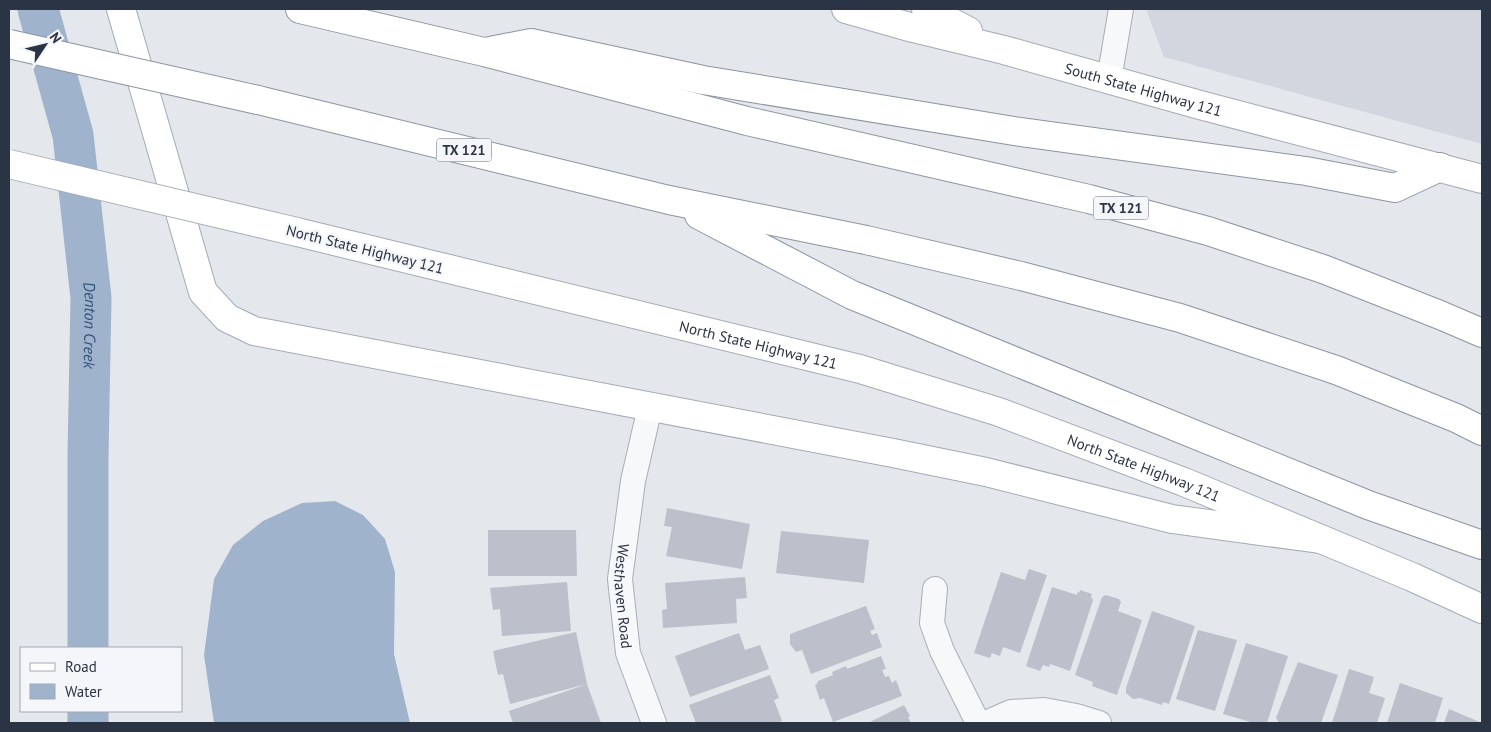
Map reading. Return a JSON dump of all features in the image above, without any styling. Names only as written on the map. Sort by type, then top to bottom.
[{"type":"main road","points":[[121,9],[203,292],[226,318],[254,331],[986,472],[1172,519],[1320,539]]},
{"type":"main road","name":"TX 121","points":[[300,9],[484,52],[747,121],[1007,179],[1208,231],[1323,269],[1440,315],[1482,334]]},
{"type":"main road","name":"South State Highway 121","points":[[846,9],[1482,179]]},
{"type":"main road","points":[[926,9],[1004,50]]},
{"type":"main road","points":[[484,52],[531,43],[713,82],[1014,131],[1306,171],[1395,188],[1440,167]]},
{"type":"main road","name":"TX 121","points":[[9,44],[258,100],[670,200],[1021,276],[1180,318],[1336,370],[1456,418],[1482,431]]},
{"type":"main road","name":"North State Highway 121","points":[[9,164],[297,232],[870,372],[999,412],[1184,482],[1412,577],[1482,609]]},
{"type":"main road","points":[[670,200],[852,295],[1368,505],[1482,545]]},
{"type":"street","points":[[1109,80],[1121,9]]},
{"type":"street","name":"Westhaven Road","points":[[650,407],[633,481],[620,579],[628,653],[654,723]]},
{"type":"street","points":[[935,589],[932,623],[942,651],[978,723]]},
{"type":"street","points":[[986,723],[1011,712],[1044,710],[1076,716],[1099,723]]},
{"type":"shaded area","points":[[1148,9],[1482,9],[1482,144],[1164,57],[1147,12]]},
{"type":"water","points":[[335,501],[363,515],[385,539],[395,572],[394,654],[410,723],[214,723],[204,655],[214,579],[233,545],[263,521],[302,503]]},
{"type":"building","points":[[667,508],[750,524],[742,569],[666,556],[672,527],[664,526]]},
{"type":"building","points":[[488,530],[576,530],[577,576],[488,576]]},
{"type":"building","points":[[781,531],[869,540],[864,583],[776,573]]},
{"type":"building","points":[[1029,569],[1047,575],[1020,653],[1003,647],[1000,656],[992,653],[990,658],[974,653],[1001,572],[1025,580]]},
{"type":"building","points":[[745,577],[747,598],[736,599],[737,623],[663,628],[662,610],[667,609],[665,583]]},
{"type":"building","points":[[567,582],[571,631],[502,636],[500,609],[493,610],[490,588]]},
{"type":"building","points":[[1052,587],[1077,595],[1078,591],[1080,593],[1080,590],[1092,594],[1093,600],[1070,671],[1050,664],[1049,667],[1043,665],[1040,671],[1026,666]]},
{"type":"building","points":[[1106,595],[1119,599],[1121,602],[1118,611],[1142,620],[1117,695],[1092,686],[1093,682],[1075,675],[1102,597]]},
{"type":"building","points":[[866,606],[875,629],[870,631],[872,635],[877,633],[882,647],[811,674],[802,650],[796,652],[790,644],[790,634]]},
{"type":"building","points":[[1152,611],[1195,626],[1169,704],[1163,702],[1162,705],[1140,698],[1133,699],[1126,693],[1126,688]]},
{"type":"building","points":[[1198,630],[1237,640],[1215,711],[1176,699]]},
{"type":"building","points":[[576,632],[587,684],[510,704],[503,674],[498,675],[493,651]]},
{"type":"building","points":[[739,633],[745,650],[760,645],[769,669],[690,697],[675,656]]},
{"type":"building","points":[[1246,643],[1288,656],[1267,723],[1254,723],[1223,714]]},
{"type":"building","points":[[881,656],[886,669],[882,670],[885,677],[889,676],[892,683],[896,680],[902,696],[833,722],[824,698],[820,700],[815,685],[818,681],[833,675],[832,672],[846,666],[847,669]]},
{"type":"building","points":[[1298,662],[1338,675],[1321,723],[1278,723],[1276,718]]},
{"type":"building","points":[[1349,669],[1374,677],[1369,693],[1385,698],[1377,723],[1332,723]]},
{"type":"building","points":[[770,675],[779,698],[774,700],[782,721],[776,723],[696,723],[689,705]]},
{"type":"building","points":[[1400,683],[1443,698],[1435,723],[1387,723]]},
{"type":"building","points":[[587,684],[601,723],[513,723],[509,711]]},
{"type":"building","points":[[904,705],[910,716],[908,717],[911,723],[868,723]]},
{"type":"building","points":[[1449,709],[1482,723],[1444,723]]},
{"type":"waterway","name":"Denton Creek","points":[[38,9],[73,135],[91,298],[88,455],[88,647]]},
{"type":"waterway","name":"Denton Creek","points":[[88,712],[88,723]]}]
